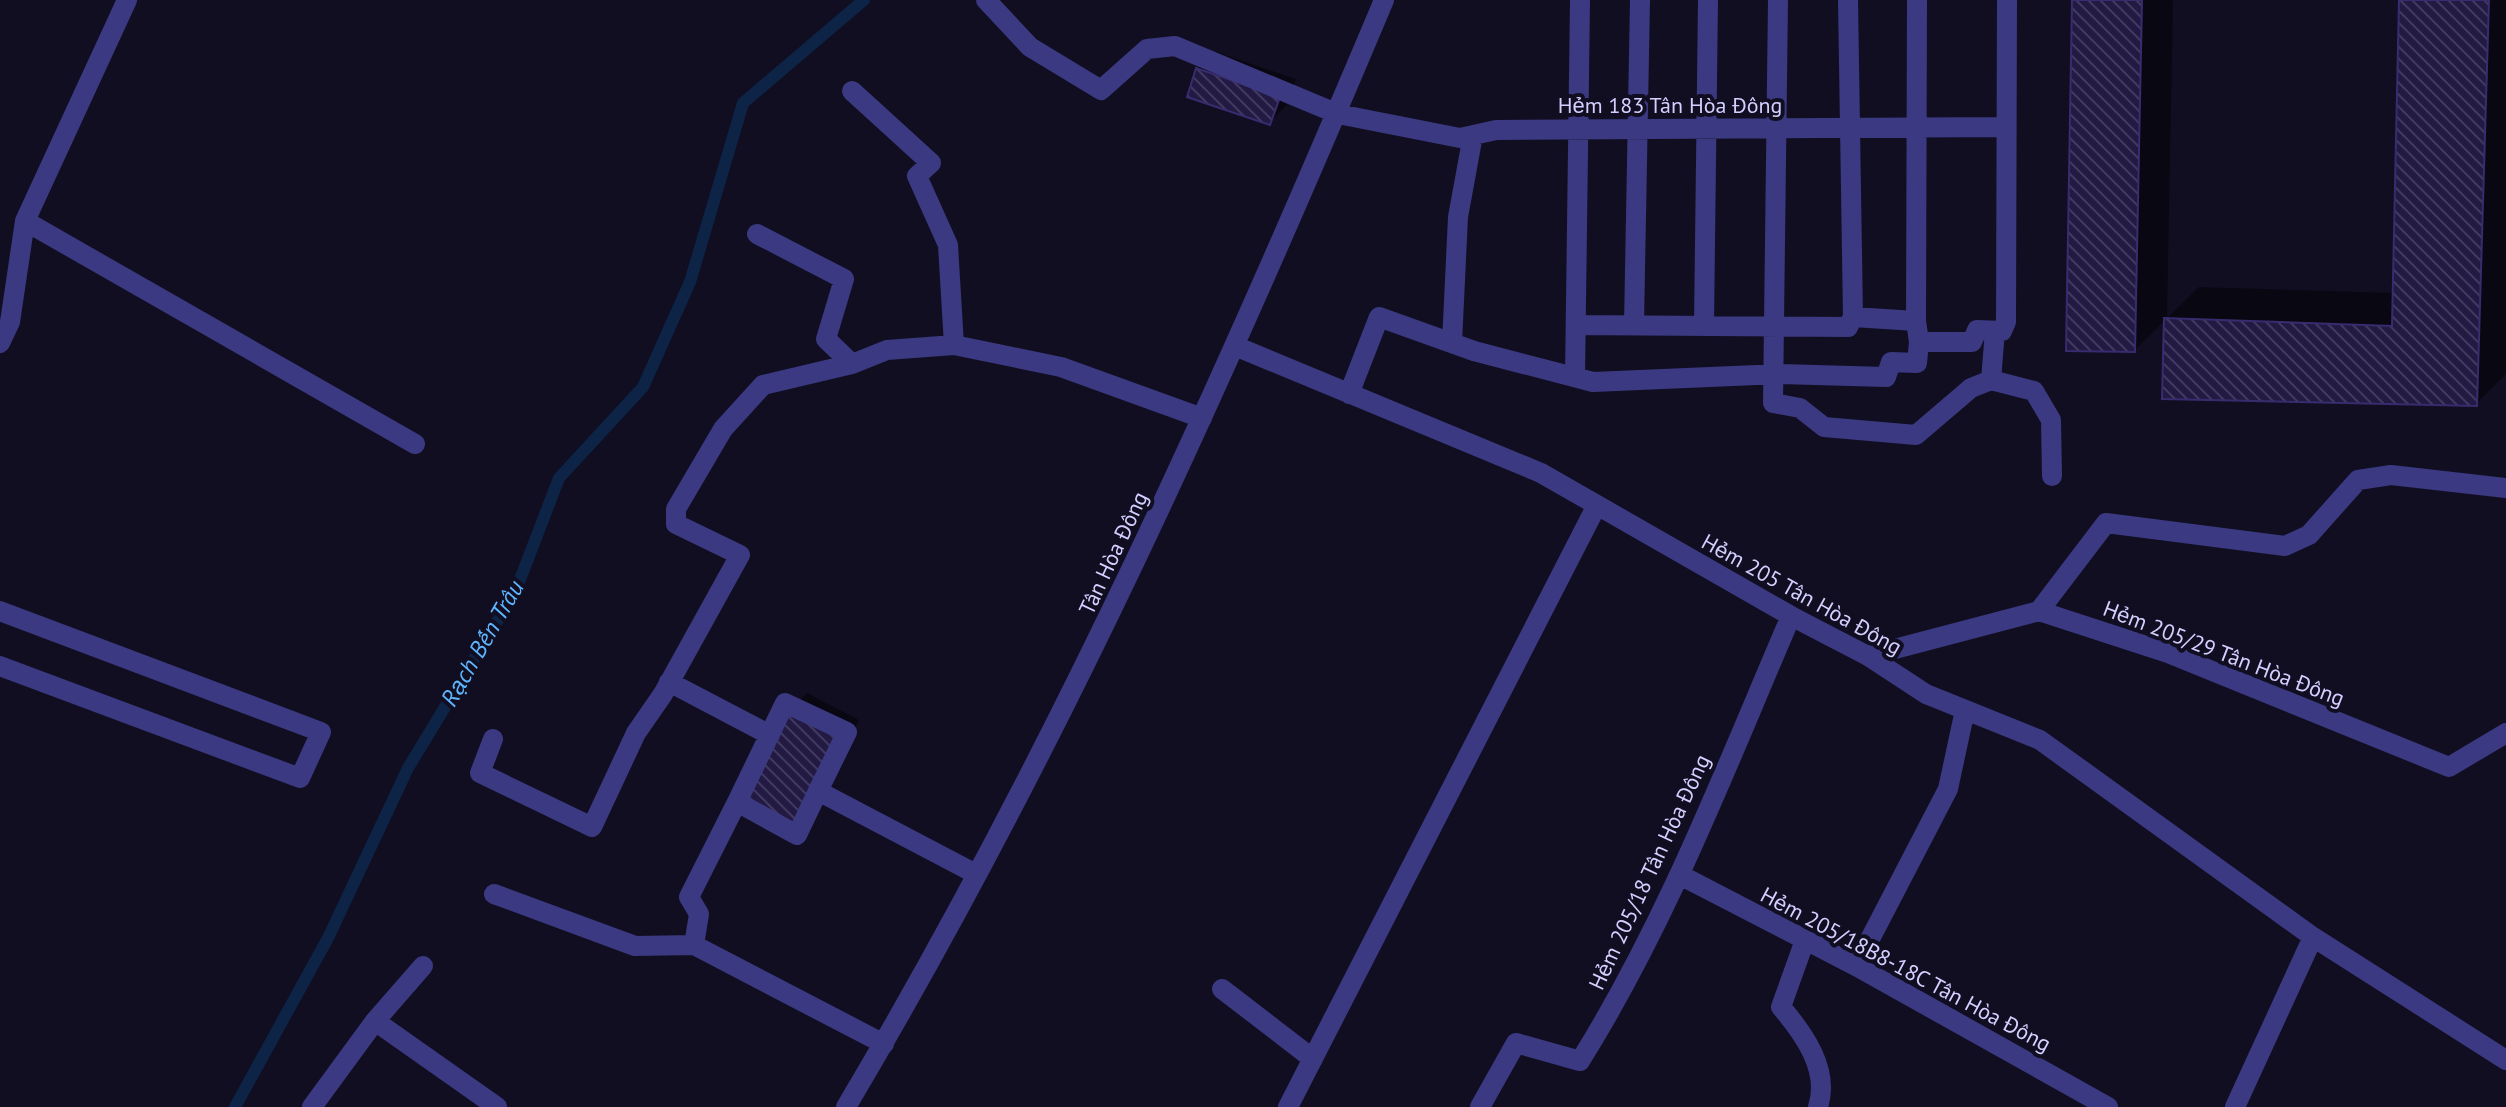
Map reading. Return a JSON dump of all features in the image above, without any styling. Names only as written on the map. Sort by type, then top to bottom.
[{"type":"street","points":[[0,343],[10,322],[7,290],[25,221],[127,0]]},
{"type":"street","name":"Hẻm 183 Tân Hòa Đông","points":[[986,0],[1030,47],[1101,90],[1147,49],[1175,46],[1338,114],[1460,138],[1496,130],[2006,127]]},
{"type":"street","name":"Tân Hòa Đông","points":[[846,1107],[884,1044],[1104,632],[1338,114],[1384,0]]},
{"type":"street","points":[[1575,377],[1580,0]]},
{"type":"street","points":[[1634,325],[1640,0]]},
{"type":"street","points":[[1704,325],[1708,0]]},
{"type":"street","points":[[1778,0],[1773,403],[1800,408],[1824,427],[1916,435],[1971,388],[1991,380],[2034,391],[2051,420],[2052,476]]},
{"type":"street","points":[[1577,325],[1848,327],[1853,317],[1848,0]]},
{"type":"street","points":[[1349,394],[1379,317],[1452,343],[1593,382],[1773,375],[1886,377],[1891,362],[1917,363],[1917,0]]},
{"type":"street","points":[[1919,342],[1972,342],[1977,330],[2002,331],[2006,322],[2007,0]]},
{"type":"street","points":[[852,91],[931,163],[917,176],[948,245],[954,345]]},
{"type":"street","points":[[1452,343],[1458,217],[1473,135]]},
{"type":"street","points":[[25,221],[415,444]]},
{"type":"street","points":[[757,234],[844,279],[826,339],[852,364]]},
{"type":"street","points":[[1853,317],[1916,321]]},
{"type":"street","points":[[1991,380],[1995,331]]},
{"type":"street","points":[[493,739],[480,773],[592,827],[636,733],[669,682],[740,555],[676,524],[676,509],[723,429],[763,385],[852,364],[887,350],[954,345],[1061,367],[1202,418]]},
{"type":"street","name":"Hẻm 205 Tân Hòa Đông","points":[[1235,346],[1541,473],[1791,616],[1868,656],[1926,694],[2040,740],[2313,937],[2506,1060]]},
{"type":"street","points":[[1868,656],[2039,611],[2106,523],[2285,546],[2309,535],[2358,480],[2391,475],[2506,488]]},
{"type":"street","points":[[1288,1107],[1597,505]]},
{"type":"street","points":[[0,611],[321,732],[300,778],[0,666]]},
{"type":"street","name":"Hẻm 205/29 Tân Hòa Đông","points":[[2039,611],[2168,653],[2449,767],[2506,733]]},
{"type":"street","name":"Hẻm 205/18 Tân Hòa Đông","points":[[1480,1107],[1516,1043],[1580,1061],[1618,1000],[1680,875],[1791,616]]},
{"type":"street","points":[[669,682],[770,735]]},
{"type":"street","points":[[694,945],[699,914],[689,897],[785,703],[847,732],[797,835],[737,802]]},
{"type":"street","points":[[1856,966],[1948,789],[1965,710]]},
{"type":"street","points":[[818,791],[976,874]]},
{"type":"street","name":"Hẻm 205/18B8-18C Tân Hòa Đông","points":[[1680,875],[1856,966],[2108,1107]]},
{"type":"street","points":[[494,894],[635,946],[694,945],[884,1044]]},
{"type":"street","points":[[2235,1107],[2313,937]]},
{"type":"street","points":[[1805,940],[1781,1007],[1807,1038],[1823,1090],[1818,1107]]},
{"type":"street","points":[[314,1106],[375,1021],[423,966]]},
{"type":"street","points":[[1222,989],[1313,1059]]},
{"type":"street","points":[[375,1021],[497,1107]]},
{"type":"building","points":[[2072,0],[2142,0],[2135,352],[2066,351]]},
{"type":"building","points":[[2399,0],[2489,0],[2477,406],[2162,399],[2164,318],[2392,326]]},
{"type":"building","points":[[1196,68],[1280,97],[1270,125],[1187,97]]},
{"type":"building","points":[[788,709],[843,738],[793,827],[740,796]]},
{"type":"waterway","name":"Rạch Bến Trâu","points":[[235,1107],[328,938],[408,768],[516,590],[559,478],[643,387],[690,282],[743,103],[864,0]]}]
